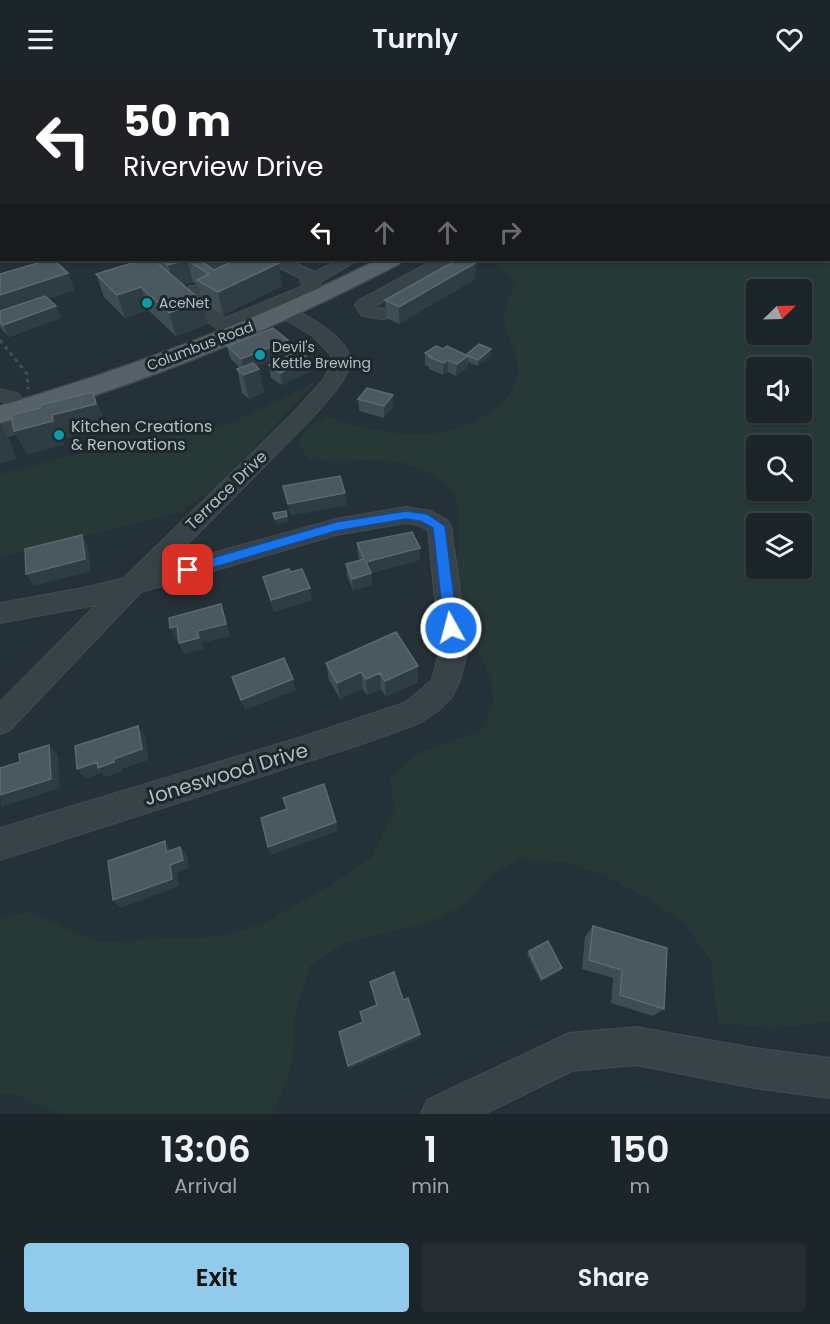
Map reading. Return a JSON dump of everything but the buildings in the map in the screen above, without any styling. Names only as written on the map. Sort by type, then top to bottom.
[{"type":"main road","name":"Columbus Road","points":[[15,409],[163,361],[228,329],[285,312],[314,288],[381,261]]},
{"type":"street","points":[[278,261],[261,270],[314,288]]},
{"type":"street","points":[[316,261],[333,268]]},
{"type":"street","points":[[195,290],[194,304],[228,329],[314,288],[333,268],[348,261]]},
{"type":"street","points":[[382,314],[368,312],[364,305],[443,261]]},
{"type":"street","name":"Terrace Drive","points":[[0,721],[200,514],[290,429],[337,374],[341,363],[340,354],[334,346],[315,330],[285,312]]},
{"type":"street","points":[[0,431],[15,409]]},
{"type":"street","name":"Joneswood Drive","points":[[0,844],[58,824],[228,775],[410,714],[432,701],[443,687],[452,668],[453,638],[439,526],[423,517],[406,515],[336,527],[131,585]]},
{"type":"street","points":[[0,613],[105,595],[131,585]]},
{"type":"street","points":[[441,1114],[569,1052],[636,1046],[754,1068],[830,1078]]},
{"type":"path","points":[[0,340],[27,374],[29,386],[15,409]]},
{"type":"shaded area","points":[[502,261],[830,261],[830,1021],[774,1028],[718,1023],[711,961],[683,922],[644,896],[605,876],[564,862],[519,859],[493,874],[464,905],[429,923],[347,942],[310,965],[295,1014],[292,1066],[273,1114],[58,1114],[13,1093],[0,1094],[0,917],[31,912],[96,942],[224,936],[264,923],[336,882],[372,857],[394,809],[390,778],[417,754],[482,730],[491,708],[493,693],[490,678],[475,645],[458,595],[456,577],[459,519],[454,494],[448,486],[413,466],[381,460],[309,459],[299,445],[306,428],[327,417],[386,432],[425,434],[464,426],[499,406],[516,380],[517,368],[505,324],[505,312],[509,299],[518,284],[496,265]]},
{"type":"shaded area","points":[[316,382],[218,485],[180,512],[0,557],[0,474],[125,442],[200,432],[226,425]]},
{"type":"place","name":"AceNet","points":[[147,303]]},
{"type":"place","name":"Devil's Kettle Brewing","points":[[260,355]]},
{"type":"place","name":"Kitchen Creations & Renovations","points":[[59,435]]},
{"type":"route","points":[[188,570],[336,527],[406,515],[423,517],[434,521],[439,526],[451,628]]}]
